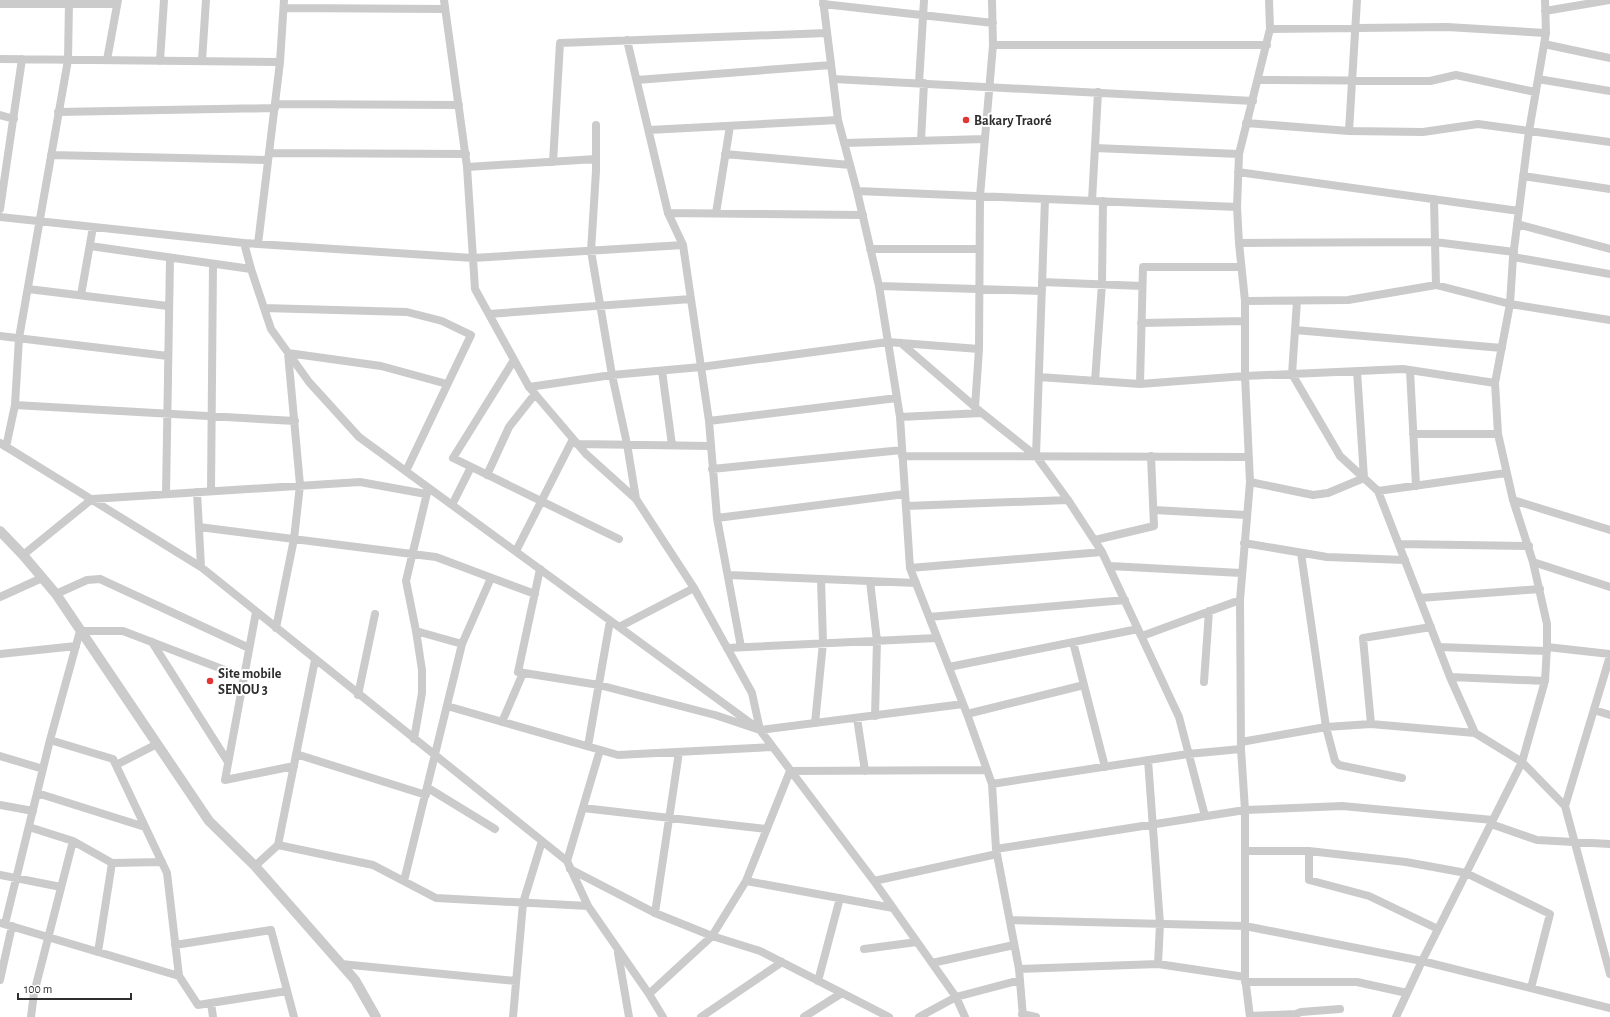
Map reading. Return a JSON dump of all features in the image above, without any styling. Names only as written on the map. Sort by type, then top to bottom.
[{"type":"street","points":[[160,61],[164,0]]},
{"type":"street","points":[[202,61],[206,0]]},
{"type":"street","points":[[444,0],[468,167],[475,289],[529,387],[586,454],[636,499],[694,588],[752,693],[760,730]]},
{"type":"street","points":[[921,141],[922,16],[924,0]]},
{"type":"street","points":[[975,407],[979,349],[980,196],[993,45],[992,0]]},
{"type":"street","points":[[1269,0],[1270,29],[1267,45],[1239,154],[1237,207],[1245,301],[1245,376],[1250,482],[1241,573],[1240,600],[1241,745],[1245,810],[1245,979],[1250,1016],[1296,1014],[1301,1012],[1340,1009]]},
{"type":"street","points":[[1349,130],[1357,0]]},
{"type":"street","points":[[1396,1017],[1438,928],[1522,762],[1545,681],[1547,624],[1529,546],[1513,500],[1506,473],[1498,434],[1495,383],[1510,304],[1523,176],[1529,131],[1546,33],[1545,0]]},
{"type":"street","points":[[1545,11],[1610,0]]},
{"type":"street","points":[[0,4],[118,2],[107,60]]},
{"type":"street","points":[[993,23],[922,16],[823,2],[838,120],[863,215],[879,286],[900,417],[910,568],[967,714],[992,784],[997,851],[1019,969],[1023,1015],[1036,1017]]},
{"type":"street","points":[[69,3],[68,60],[19,338],[15,405],[3,445],[201,567],[542,841],[569,865],[655,913],[712,936],[760,951],[889,1017]]},
{"type":"street","points":[[258,244],[280,62],[284,4],[446,9]]},
{"type":"street","points":[[1270,29],[1447,27],[1546,33]]},
{"type":"street","points":[[553,162],[560,43],[827,33]]},
{"type":"street","points":[[627,40],[668,213],[683,245],[709,421],[717,518],[729,575],[741,647]]},
{"type":"street","points":[[1544,44],[1610,58]]},
{"type":"street","points":[[993,45],[1267,45]]},
{"type":"street","points":[[0,59],[280,62]]},
{"type":"street","points":[[0,209],[22,59]]},
{"type":"street","points":[[637,80],[831,65]]},
{"type":"street","points":[[1258,80],[1430,81],[1456,75],[1536,92]]},
{"type":"street","points":[[833,78],[1253,101]]},
{"type":"street","points":[[1538,79],[1610,91]]},
{"type":"street","points":[[1092,201],[1098,92]]},
{"type":"street","points":[[58,112],[275,106],[459,105]]},
{"type":"street","points":[[0,115],[14,119]]},
{"type":"street","points":[[649,130],[838,120]]},
{"type":"street","points":[[1246,124],[1349,130],[1423,132],[1478,124],[1610,142]]},
{"type":"street","points":[[596,125],[596,159],[591,251],[612,375],[627,444],[636,499]]},
{"type":"street","points":[[716,213],[730,126]]},
{"type":"street","points":[[844,143],[985,139]]},
{"type":"street","points":[[1095,148],[1239,154]]},
{"type":"street","points":[[51,155],[269,156],[466,154]]},
{"type":"street","points":[[725,154],[850,165]]},
{"type":"street","points":[[468,167],[596,159]]},
{"type":"street","points":[[1238,172],[1519,211]]},
{"type":"street","points":[[1523,176],[1610,190]]},
{"type":"street","points":[[857,191],[1237,207]]},
{"type":"street","points":[[1036,456],[1045,199]]},
{"type":"street","points":[[1434,199],[1436,286]]},
{"type":"street","points":[[1095,381],[1102,284],[1103,201]]},
{"type":"street","points":[[668,213],[863,215]]},
{"type":"street","points":[[0,217],[244,243],[473,258],[683,245]]},
{"type":"street","points":[[1517,224],[1610,248]]},
{"type":"street","points":[[81,295],[93,227]]},
{"type":"street","points":[[1239,243],[1435,242],[1514,255],[1610,274]]},
{"type":"street","points":[[244,243],[271,330],[309,382],[359,437],[406,471],[427,491],[452,505],[760,730],[874,881],[956,997],[965,1017]]},
{"type":"street","points":[[90,246],[251,269]]},
{"type":"street","points":[[870,248],[979,249]]},
{"type":"street","points":[[166,494],[170,258]]},
{"type":"street","points":[[212,491],[213,264]]},
{"type":"street","points":[[1140,384],[1143,267],[1241,267]]},
{"type":"street","points":[[1042,282],[1142,286]]},
{"type":"street","points":[[879,286],[1042,291]]},
{"type":"street","points":[[1245,301],[1348,300],[1436,286],[1510,304],[1610,320]]},
{"type":"street","points":[[28,289],[168,306]]},
{"type":"street","points":[[488,314],[691,299]]},
{"type":"street","points":[[1297,301],[1292,374],[1340,456],[1378,491],[1450,677],[1475,733]]},
{"type":"street","points":[[264,308],[407,312],[442,321],[471,335],[406,471]]},
{"type":"street","points":[[1142,323],[1245,321]]},
{"type":"street","points":[[1295,330],[1502,348]]},
{"type":"street","points":[[0,336],[168,356]]},
{"type":"street","points":[[529,387],[612,375],[701,367],[888,342],[979,349]]},
{"type":"street","points":[[901,343],[982,413],[1036,456],[1068,500],[1102,552],[1110,566],[1179,717],[1205,816]]},
{"type":"street","points":[[288,352],[381,366],[447,384]]},
{"type":"street","points":[[276,628],[294,539],[300,485],[288,352]]},
{"type":"street","points":[[514,360],[453,458],[619,539]]},
{"type":"street","points":[[1039,378],[1140,384],[1245,376],[1403,369],[1495,383]]},
{"type":"street","points":[[1410,370],[1416,486]]},
{"type":"street","points":[[662,371],[672,445]]},
{"type":"street","points":[[1357,371],[1364,478]]},
{"type":"street","points":[[487,475],[509,428],[535,394]]},
{"type":"street","points":[[709,421],[896,398]]},
{"type":"street","points":[[15,405],[295,421]]},
{"type":"street","points":[[900,417],[982,413]]},
{"type":"street","points":[[1413,434],[1498,434]]},
{"type":"street","points":[[575,441],[711,446]]},
{"type":"street","points":[[516,551],[575,441]]},
{"type":"street","points":[[712,469],[902,453],[1036,456],[1248,457]]},
{"type":"street","points":[[1094,540],[1154,526],[1151,456]]},
{"type":"street","points":[[452,505],[471,467]]},
{"type":"street","points":[[1378,491],[1506,473]]},
{"type":"street","points":[[1250,482],[1313,495],[1328,493],[1364,478]]},
{"type":"street","points":[[22,555],[92,499],[360,482],[427,491]]},
{"type":"street","points":[[414,739],[422,693],[422,670],[406,581],[427,491]]},
{"type":"street","points":[[197,492],[201,567]]},
{"type":"street","points":[[717,518],[905,494]]},
{"type":"street","points":[[906,506],[1068,500]]},
{"type":"street","points":[[1513,500],[1610,530]]},
{"type":"street","points":[[1154,510],[1246,515]]},
{"type":"street","points":[[199,527],[436,558],[534,594]]},
{"type":"street","points":[[0,531],[56,594],[209,821],[255,866],[355,980],[376,1017]]},
{"type":"street","points":[[1244,543],[1328,558],[1405,560]]},
{"type":"street","points":[[1399,544],[1529,546]]},
{"type":"street","points":[[910,568],[1102,552]]},
{"type":"street","points":[[1301,553],[1326,726],[1334,757],[1339,765],[1402,778]]},
{"type":"street","points":[[1533,562],[1610,587]]},
{"type":"street","points":[[1110,566],[1241,573]]},
{"type":"street","points":[[540,569],[518,672],[599,685],[715,715],[760,730],[963,704]]},
{"type":"street","points":[[729,575],[916,583]]},
{"type":"street","points":[[0,597],[42,578]]},
{"type":"street","points":[[404,881],[436,756],[462,644],[491,578]]},
{"type":"street","points":[[815,723],[824,643],[821,578]]},
{"type":"street","points":[[56,594],[87,580],[100,579],[249,648]]},
{"type":"street","points":[[870,581],[877,641],[875,716]]},
{"type":"street","points":[[619,627],[694,588]]},
{"type":"street","points":[[1420,598],[1540,589]]},
{"type":"street","points":[[929,617],[1125,600]]},
{"type":"street","points":[[949,667],[1073,642],[1140,632],[1240,600]]},
{"type":"street","points":[[1204,682],[1209,611]]},
{"type":"street","points":[[256,612],[225,780],[294,766]]},
{"type":"street","points":[[358,694],[375,614]]},
{"type":"street","points":[[588,746],[610,621]]},
{"type":"street","points":[[1371,724],[1363,638],[1431,627]]},
{"type":"street","points":[[80,631],[123,631],[243,677]]},
{"type":"street","points":[[0,980],[6,924],[16,878],[50,740],[80,631]]},
{"type":"street","points":[[416,631],[462,644]]},
{"type":"street","points":[[727,648],[937,638]]},
{"type":"street","points":[[152,642],[228,762]]},
{"type":"street","points":[[1073,642],[1105,767]]},
{"type":"street","points":[[0,654],[76,646]]},
{"type":"street","points":[[1439,647],[1547,649],[1610,655],[1566,806],[1610,974]]},
{"type":"street","points":[[255,866],[278,845],[315,660]]},
{"type":"street","points":[[502,722],[523,673]]},
{"type":"street","points":[[1450,677],[1545,681]]},
{"type":"street","points":[[967,714],[1084,685]]},
{"type":"street","points":[[447,706],[618,755],[772,747]]},
{"type":"street","points":[[1594,710],[1610,715]]},
{"type":"street","points":[[857,718],[865,771]]},
{"type":"street","points":[[992,784],[1241,745],[1326,726],[1371,724],[1475,733],[1522,762],[1566,806]]},
{"type":"street","points":[[50,740],[113,759],[167,873],[179,976],[198,1006],[287,991]]},
{"type":"street","points":[[116,765],[157,744]]},
{"type":"street","points":[[600,750],[583,808],[569,865],[588,906],[662,1017]]},
{"type":"street","points":[[655,913],[679,752]]},
{"type":"street","points":[[296,754],[427,791],[494,829]]},
{"type":"street","points":[[0,756],[43,769]]},
{"type":"street","points":[[1148,760],[1160,924],[1158,964]]},
{"type":"street","points":[[790,771],[987,770]]},
{"type":"street","points":[[648,994],[712,936],[746,881],[790,771]]},
{"type":"street","points":[[37,793],[145,827]]},
{"type":"street","points":[[0,805],[33,811]]},
{"type":"street","points":[[874,881],[997,851],[1245,810],[1342,806],[1492,822],[1537,840],[1610,844]]},
{"type":"street","points":[[583,808],[767,829]]},
{"type":"street","points":[[29,827],[73,841],[112,863],[162,862]]},
{"type":"street","points":[[31,1017],[34,993],[73,841]]},
{"type":"street","points":[[513,1017],[523,903],[542,841]]},
{"type":"street","points":[[278,845],[373,865],[436,898],[588,906]]},
{"type":"street","points":[[1245,851],[1309,851],[1406,862],[1466,873],[1550,914],[1531,988]]},
{"type":"street","points":[[1309,851],[1309,880],[1369,896],[1438,928]]},
{"type":"street","points":[[98,952],[112,863]]},
{"type":"street","points":[[0,875],[61,887]]},
{"type":"street","points":[[746,881],[893,908]]},
{"type":"street","points":[[818,981],[840,898]]},
{"type":"street","points":[[1010,920],[1245,926],[1422,961],[1610,1008]]},
{"type":"street","points":[[6,924],[179,976]]},
{"type":"street","points":[[175,944],[271,930],[294,1017]]},
{"type":"street","points":[[864,949],[917,942]]},
{"type":"street","points":[[932,963],[1014,945]]},
{"type":"street","points":[[617,949],[629,1017]]},
{"type":"street","points":[[701,1017],[782,962]]},
{"type":"street","points":[[341,964],[516,981]]},
{"type":"street","points":[[1019,969],[1158,964],[1245,979],[1357,982],[1407,993]]},
{"type":"street","points":[[919,1017],[956,997],[1020,980]]},
{"type":"street","points":[[804,1017],[842,993]]},
{"type":"street","points":[[211,1003],[212,1017]]},
{"type":"place","name":"Bakary Traoré","points":[[966,120]]},
{"type":"place","name":"Site mobile SENOU 3","points":[[210,681]]}]
